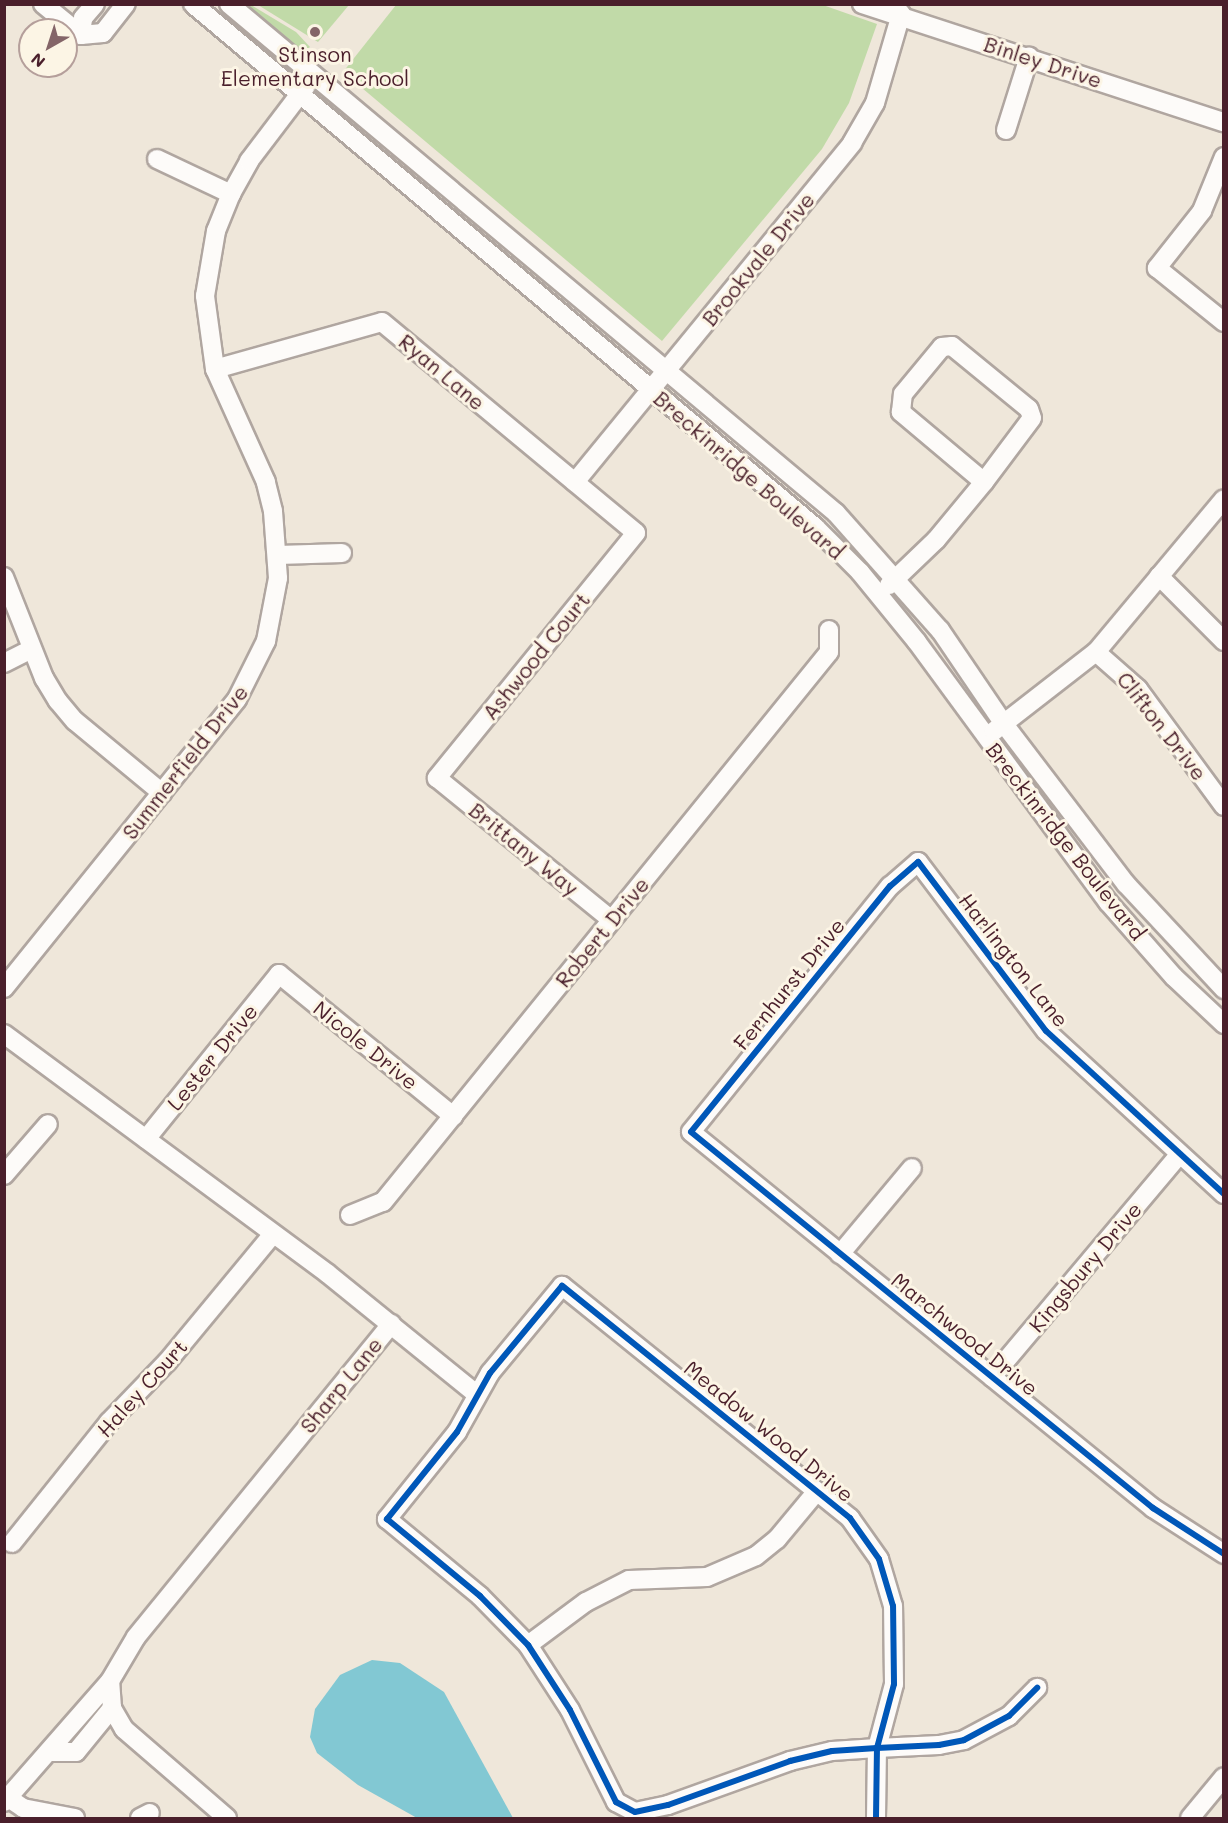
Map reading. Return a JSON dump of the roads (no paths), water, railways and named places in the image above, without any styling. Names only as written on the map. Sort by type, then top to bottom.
[{"type":"street","points":[[44,4],[81,35],[103,33],[126,4]]},
{"type":"street","points":[[81,35],[83,18],[95,4]]},
{"type":"street","name":"Breckinridge Boulevard","points":[[193,4],[814,527],[878,594],[1108,902],[1174,977],[1224,1024]]},
{"type":"street","name":"Breckinridge Boulevard","points":[[229,4],[836,513],[897,578],[940,630],[1004,724],[1126,884],[1224,989]]},
{"type":"street","name":"Binley Drive","points":[[862,4],[901,14],[1224,122]]},
{"type":"street","name":"Brookvale Drive","points":[[575,482],[866,123],[901,14]]},
{"type":"street","points":[[1006,130],[1029,57]]},
{"type":"street","name":"Summerfield Drive","points":[[4,988],[162,793],[248,680],[272,621],[279,555],[266,482],[215,369],[206,296],[216,231],[231,194],[249,161],[314,76]]},
{"type":"street","points":[[1224,157],[1202,211],[1157,268],[1224,322]]},
{"type":"street","points":[[157,159],[231,194]]},
{"type":"street","name":"Ryan Lane","points":[[215,369],[382,322],[636,533]]},
{"type":"street","points":[[878,594],[936,540],[984,482],[1032,418],[1029,409],[960,350],[942,347],[903,394],[901,412],[984,482]]},
{"type":"street","points":[[986,738],[1096,652],[1222,503]]},
{"type":"street","name":"Ashwood Court","points":[[437,778],[636,533]]},
{"type":"street","points":[[279,555],[342,553]]},
{"type":"street","points":[[1160,576],[1200,613],[1224,641]]},
{"type":"street","points":[[4,577],[32,649],[58,701],[75,721],[162,793]]},
{"type":"street","name":"Robert Drive","points":[[350,1215],[383,1202],[829,652],[829,630]]},
{"type":"street","points":[[4,663],[32,649]]},
{"type":"street","name":"Clifton Drive","points":[[1096,652],[1138,689],[1224,806]]},
{"type":"street","name":"Brittany Way","points":[[437,778],[612,920]]},
{"type":"street","name":"Fernhurst Drive","points":[[691,1132],[890,886],[918,862]]},
{"type":"street","name":"Harlington Lane","points":[[918,862],[1046,1031],[1178,1156],[1224,1194]]},
{"type":"street","name":"Nicole Drive","points":[[279,974],[453,1116]]},
{"type":"street","name":"Lester Drive","points":[[146,1139],[279,974]]},
{"type":"street","name":"Sharp Lane","points":[[4,1034],[391,1324],[136,1637],[110,1681],[60,1735],[51,1752],[6,1798]]},
{"type":"street","points":[[4,1175],[48,1124]]},
{"type":"street","name":"Marchwood Drive","points":[[691,1132],[1153,1508],[1224,1554]]},
{"type":"street","name":"Kingsbury Drive","points":[[992,1377],[1178,1156]]},
{"type":"street","points":[[840,1254],[912,1168]]},
{"type":"street","name":"Haley Court","points":[[12,1543],[109,1422],[167,1362],[273,1234]]},
{"type":"street","name":"Meadow Wood Drive","points":[[476,1394],[562,1286],[816,1491],[863,1532],[886,1577],[893,1606],[894,1684],[876,1749],[876,1818]]},
{"type":"street","points":[[391,1324],[476,1394],[457,1432],[387,1519],[480,1596],[528,1645],[570,1710],[616,1802],[624,1808],[635,1812],[668,1805],[790,1761],[832,1751],[964,1740],[1009,1716],[1037,1688]]},
{"type":"street","points":[[528,1645],[586,1602],[629,1580],[707,1577],[756,1556],[777,1539],[816,1491]]},
{"type":"street","points":[[110,1681],[112,1708],[124,1729],[227,1818]]},
{"type":"street","points":[[51,1752],[76,1752],[112,1708]]},
{"type":"street","points":[[1190,1818],[1224,1777]]},
{"type":"street","points":[[6,1798],[23,1808],[75,1818]]},
{"type":"water","points":[[372,1660],[400,1663],[444,1692],[513,1818],[417,1818],[358,1785],[317,1753],[310,1737],[315,1709],[340,1675]]},
{"type":"place","name":"Stinson Elementary School","points":[[315,32]]}]
